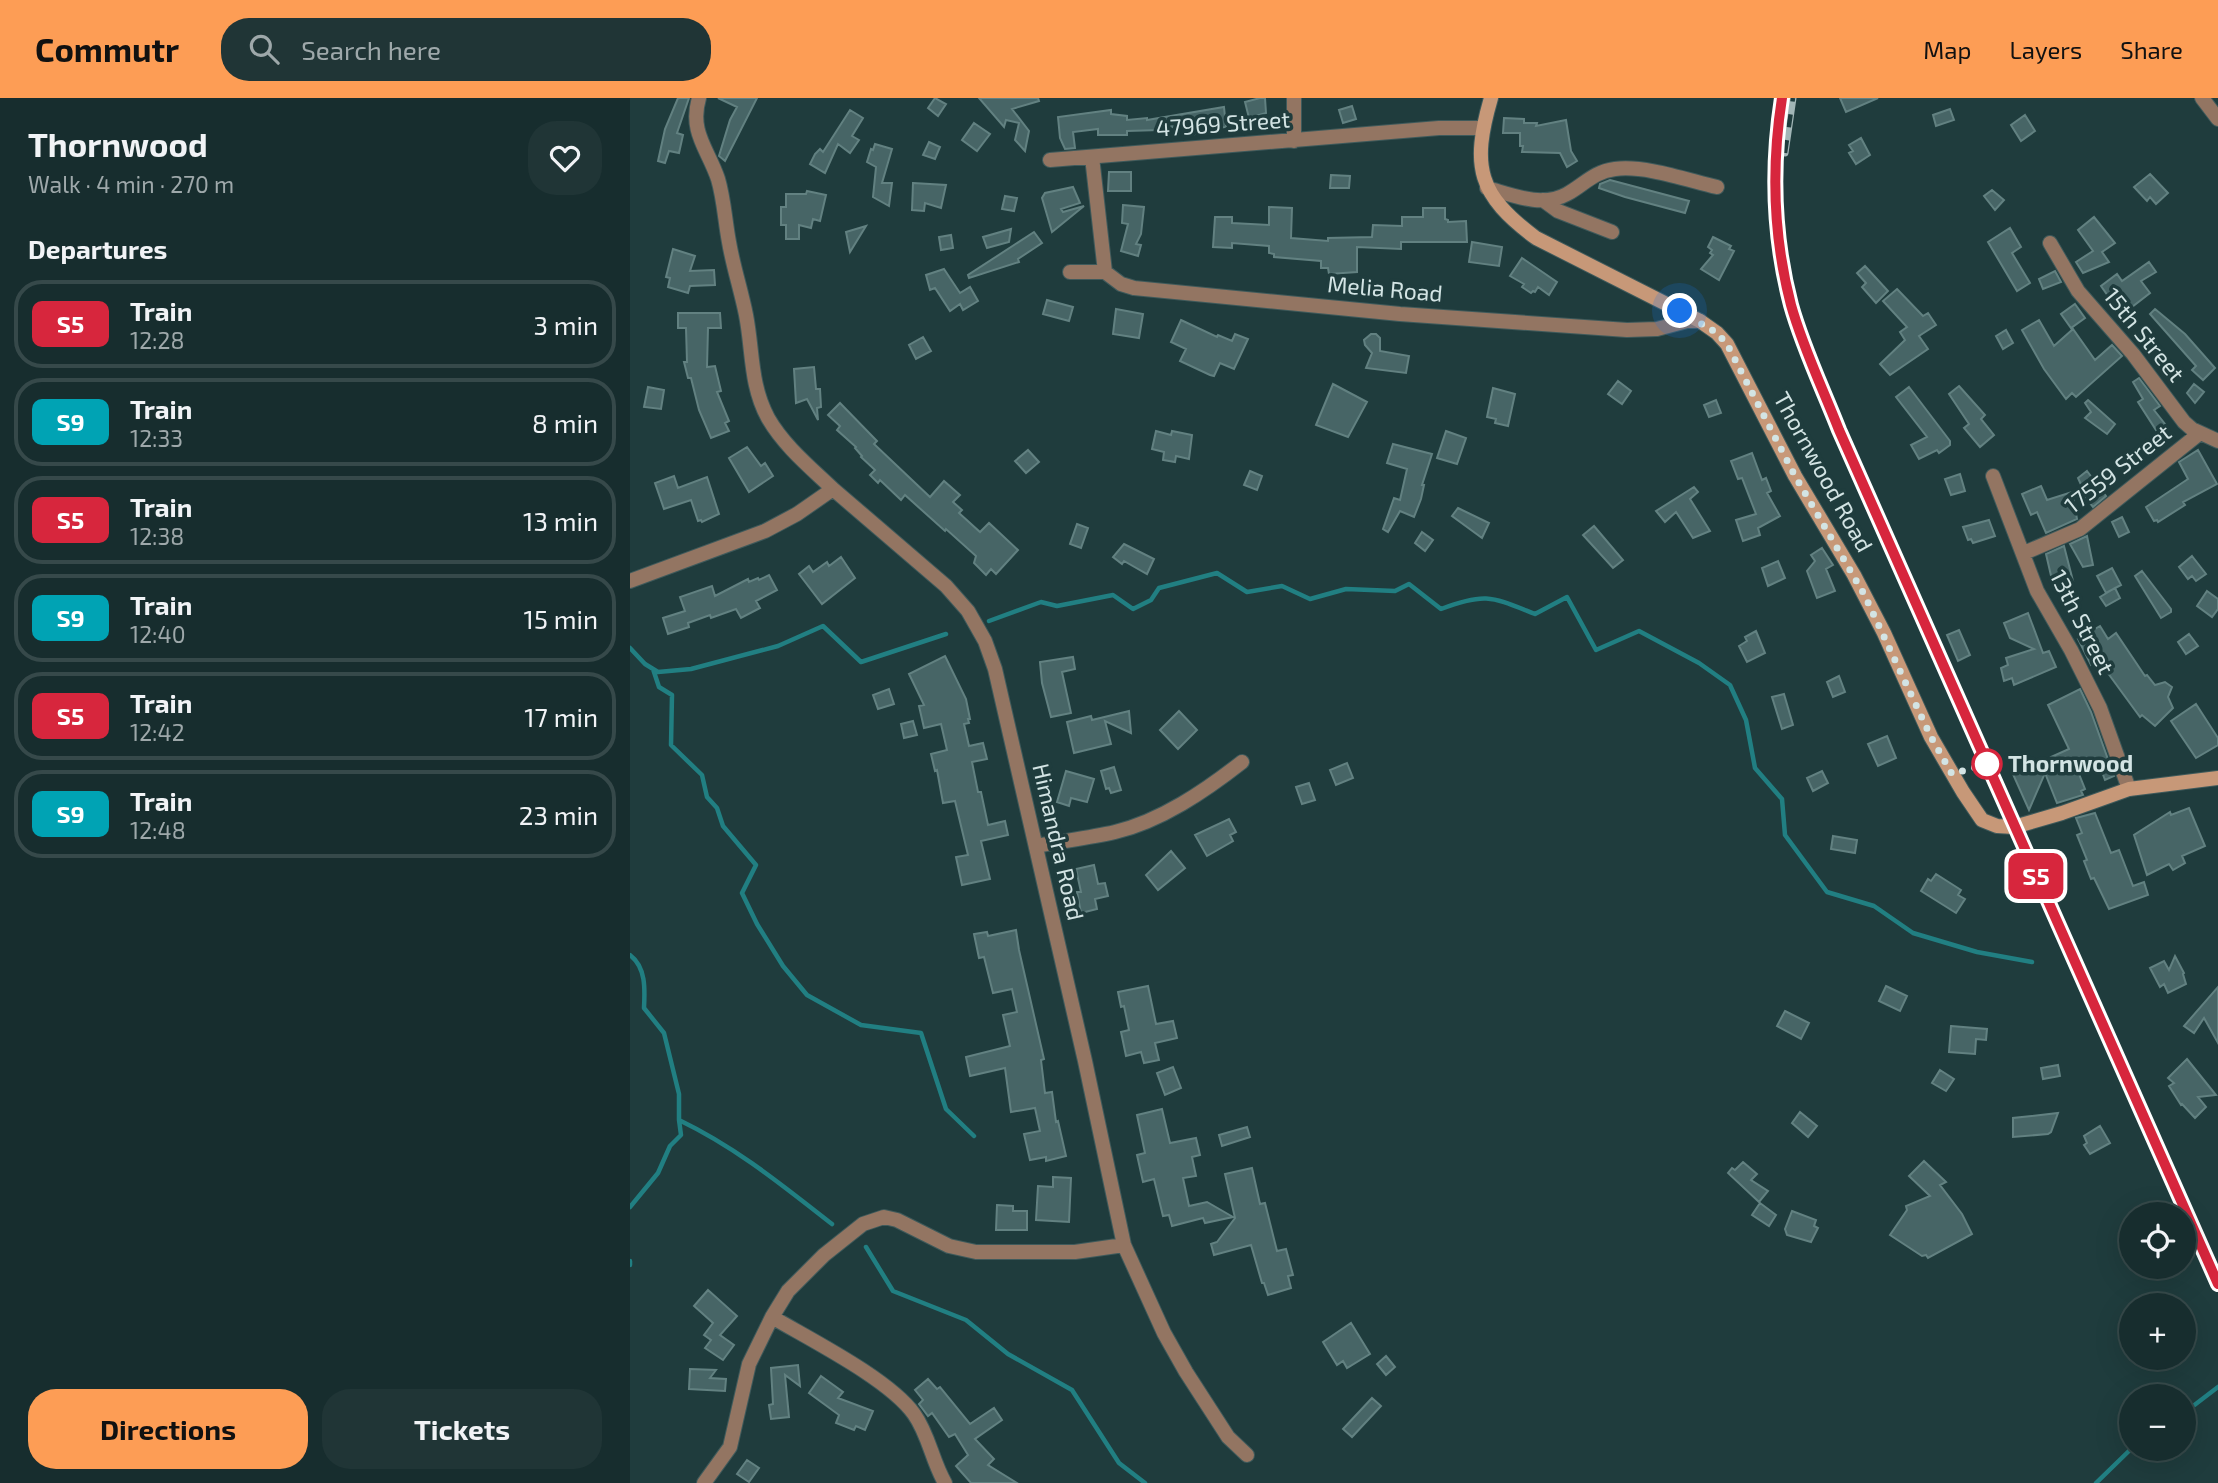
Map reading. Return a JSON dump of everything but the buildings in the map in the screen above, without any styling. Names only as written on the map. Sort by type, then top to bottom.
[{"type":"street","name":"Himandra Road","points":[[699,98],[696,129],[718,179],[735,275],[746,316],[753,380],[769,419],[793,450],[833,489],[946,586],[968,611],[985,641],[995,669],[1036,846],[1124,1245],[1164,1333],[1186,1372],[1228,1437],[1247,1455]]},
{"type":"street","points":[[1294,98],[1294,141]]},
{"type":"street","name":"Thornwood Road","points":[[1491,98],[1482,128],[1480,160],[1487,188],[1499,207],[1536,238],[1700,321],[1727,344],[1795,476],[1854,575],[1884,633],[1931,737],[1983,820],[1997,826],[2014,827],[2129,789],[2218,778]]},
{"type":"street","points":[[2202,98],[2218,119]]},
{"type":"street","name":"47969 Street","points":[[1050,160],[1439,128],[1482,128]]},
{"type":"street","points":[[1092,157],[1105,272]]},
{"type":"street","points":[[1487,188],[1543,200],[1567,194],[1595,175],[1629,168],[1717,187]]},
{"type":"street","points":[[1543,200],[1558,211],[1612,232]]},
{"type":"street","name":"15th Street","points":[[2050,243],[2092,309],[2133,354],[2185,422],[2218,441]]},
{"type":"street","name":"Melia Road","points":[[1070,271],[1105,272],[1121,284],[1134,288],[1400,314],[1627,330],[1657,330],[1687,321],[1700,321]]},
{"type":"street","name":"17559 Street","points":[[2024,553],[2069,536],[2080,529],[2200,433]]},
{"type":"street","name":"13th Street","points":[[1993,476],[2038,591],[2100,708],[2129,789]]},
{"type":"street","points":[[630,581],[765,531],[797,514],[833,489]]},
{"type":"street","points":[[1036,846],[1117,831],[1152,818],[1217,781],[1241,762]]},
{"type":"street","points":[[704,1483],[730,1447],[749,1364],[772,1317],[788,1292],[824,1255],[854,1230],[874,1219],[884,1217],[897,1220],[949,1246],[976,1252],[1075,1252],[1124,1245]]},
{"type":"street","points":[[772,1317],[868,1375],[904,1403],[927,1438],[937,1470],[945,1483]]},
{"type":"waterway","points":[[989,621],[1041,602],[1057,606],[1113,595],[1133,609],[1151,600],[1159,588],[1217,573],[1247,592],[1282,586],[1310,599],[1346,589],[1395,591],[1409,584],[1441,609],[1469,600],[1489,599],[1535,614],[1567,597],[1596,650],[1639,631],[1699,663],[1730,685],[1746,720],[1755,768],[1782,799],[1785,835],[1827,892],[1874,906],[1913,933],[1977,952],[2032,962]]},
{"type":"waterway","points":[[630,648],[645,664],[658,672],[691,669],[778,646],[823,626],[861,662],[946,634]]},
{"type":"waterway","points":[[653,669],[659,687],[672,695],[671,745],[702,775],[707,797],[717,808],[723,826],[756,865],[742,893],[757,924],[783,966],[807,995],[861,1025],[921,1033],[946,1109],[974,1136]]},
{"type":"waterway","points":[[630,955],[642,972],[644,1008],[664,1033],[679,1094],[679,1120],[740,1155],[832,1224]]},
{"type":"waterway","points":[[630,1207],[658,1173],[670,1146],[681,1135],[679,1120]]},
{"type":"waterway","points":[[866,1247],[893,1291],[966,1320],[1008,1354],[1072,1390],[1119,1463],[1145,1483]]},
{"type":"waterway","points":[[2196,1404],[2218,1387]]},
{"type":"waterway","points":[[2096,1483],[2119,1461]]},
{"type":"railway","points":[[1782,98],[1776,150],[1777,228],[1785,279],[1801,337],[1839,430],[2218,1284]]},
{"type":"railway","points":[[1785,153],[1793,98]]},
{"type":"train","name":"S5","points":[[1782,98],[1774,161],[1774,204],[1782,262],[1802,338],[1839,430],[2106,1037],[2218,1284]]},
{"type":"place","name":"Thornwood","points":[[1987,764]]},
{"type":"route","points":[[1680,311],[1700,321],[1727,344],[1795,476],[1864,594],[1931,737],[1952,774],[1987,764]]}]
